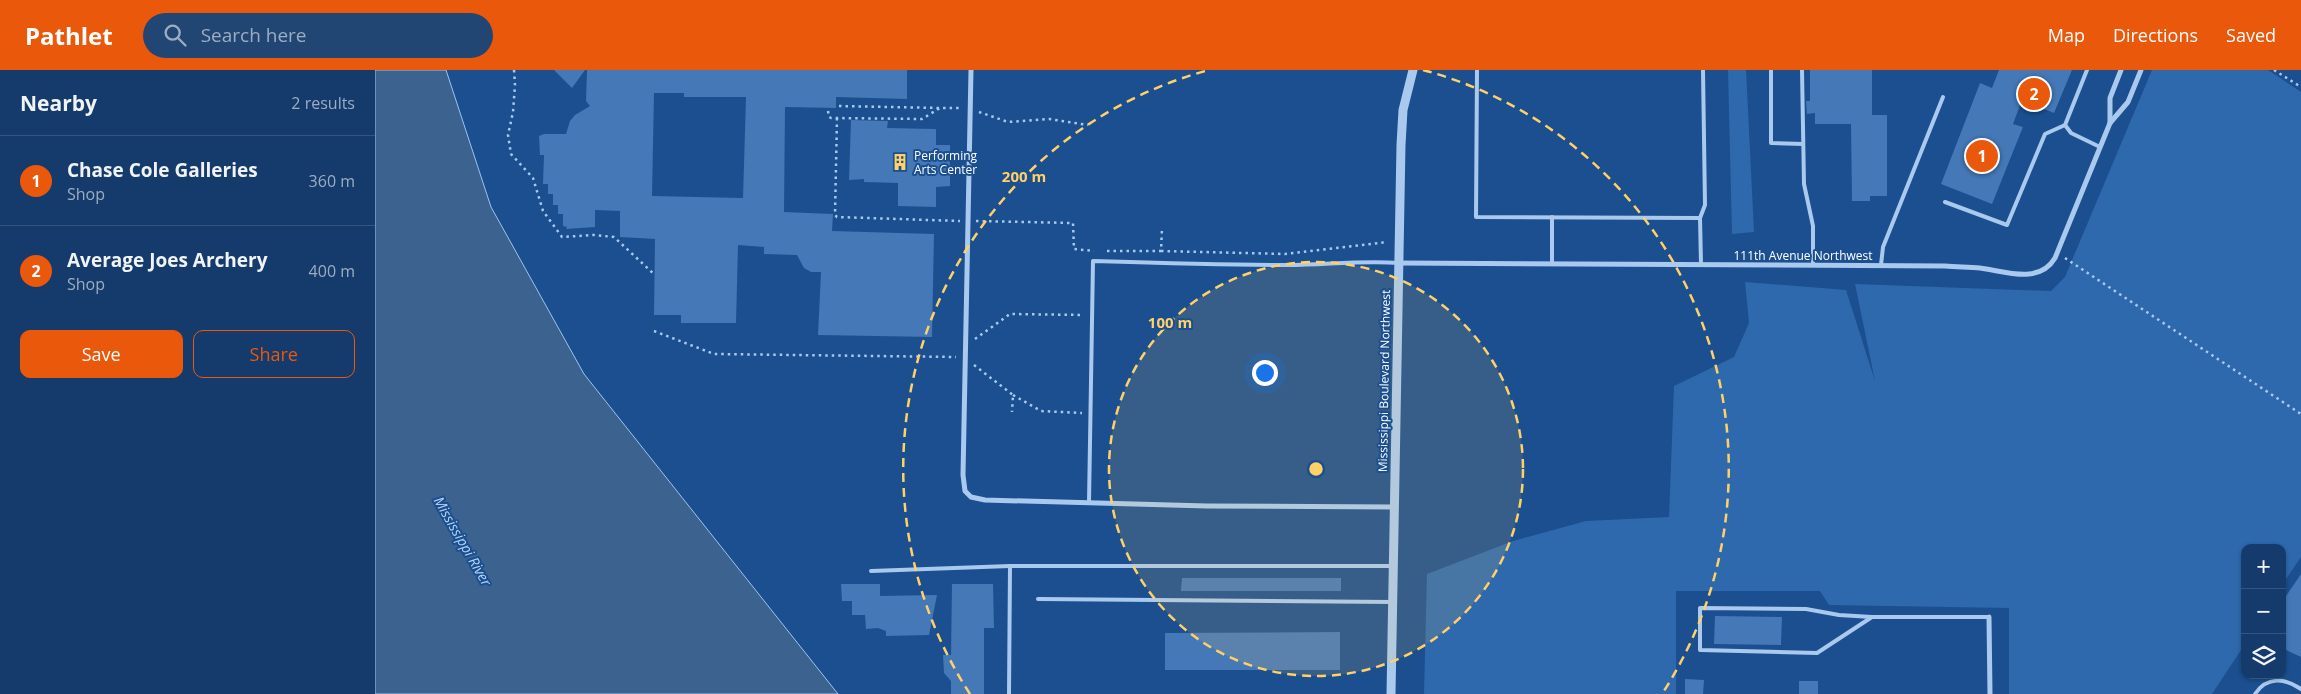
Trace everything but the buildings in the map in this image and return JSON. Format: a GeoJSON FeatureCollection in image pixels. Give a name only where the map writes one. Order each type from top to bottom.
{"type":"FeatureCollection","features":[{"type":"Feature","properties":{"kind":"street"},"geometry":{"type":"LineString","coordinates":[[971,70],[964,358],[963,475],[965,491],[978,499],[1207,506],[1393,507]]}},
{"type":"Feature","properties":{"kind":"street","name":"Mississippi Boulevard Northwest"},"geometry":{"type":"LineString","coordinates":[[1391,694],[1393,507],[1402,129],[1403,110],[1413,70]]}},
{"type":"Feature","properties":{"kind":"street","name":"111th Avenue Northwest"},"geometry":{"type":"LineString","coordinates":[[1399,263],[1945,266],[1980,268],[2017,275],[2036,273],[2050,267],[2057,253],[2109,123],[2110,98],[2121,70]]}},
{"type":"Feature","properties":{"kind":"street","name":"111th Avenue Northwest"},"geometry":{"type":"LineString","coordinates":[[2109,123],[2128,102],[2141,70]]}},
{"type":"Feature","properties":{"kind":"street"},"geometry":{"type":"LineString","coordinates":[[1989,617],[1990,694]]}},
{"type":"Feature","properties":{"kind":"lane"},"geometry":{"type":"LineString","coordinates":[[1477,70],[1475,217],[1700,218]]}},
{"type":"Feature","properties":{"kind":"lane"},"geometry":{"type":"LineString","coordinates":[[1701,264],[1700,218],[1705,205],[1703,70]]}},
{"type":"Feature","properties":{"kind":"lane"},"geometry":{"type":"LineString","coordinates":[[1771,70],[1771,143],[1803,144]]}},
{"type":"Feature","properties":{"kind":"lane"},"geometry":{"type":"LineString","coordinates":[[1802,70],[1804,184],[1813,226],[1813,265]]}},
{"type":"Feature","properties":{"kind":"lane"},"geometry":{"type":"LineString","coordinates":[[1945,202],[2007,225],[2045,134],[2065,125],[2087,70]]}},
{"type":"Feature","properties":{"kind":"lane"},"geometry":{"type":"LineString","coordinates":[[1881,265],[1883,247],[1943,97]]}},
{"type":"Feature","properties":{"kind":"lane"},"geometry":{"type":"LineString","coordinates":[[2065,125],[2071,133],[2100,147]]}},
{"type":"Feature","properties":{"kind":"lane"},"geometry":{"type":"LineString","coordinates":[[1552,218],[1552,263]]}},
{"type":"Feature","properties":{"kind":"lane"},"geometry":{"type":"LineString","coordinates":[[1089,502],[1093,261],[1259,265],[1377,261],[1399,263]]}},
{"type":"Feature","properties":{"kind":"lane"},"geometry":{"type":"LineString","coordinates":[[1009,694],[1010,566]]}},
{"type":"Feature","properties":{"kind":"lane"},"geometry":{"type":"LineString","coordinates":[[871,571],[1010,566],[1393,566]]}},
{"type":"Feature","properties":{"kind":"lane"},"geometry":{"type":"LineString","coordinates":[[1038,599],[1393,602]]}},
{"type":"Feature","properties":{"kind":"lane"},"geometry":{"type":"LineString","coordinates":[[1872,617],[1817,653],[1700,650],[1700,608],[1806,609],[1839,615],[1872,617],[1989,617]]}},
{"type":"Feature","properties":{"kind":"lane"},"geometry":{"type":"LineString","coordinates":[[2255,694],[2268,682],[2280,679],[2301,689]]}},
{"type":"Feature","properties":{"kind":"path"},"geometry":{"type":"LineString","coordinates":[[514,70],[513,112],[508,135],[511,154],[533,178],[543,211],[554,228],[562,237],[594,235],[613,237],[655,275]]}},
{"type":"Feature","properties":{"kind":"path"},"geometry":{"type":"LineString","coordinates":[[2274,70],[2301,87]]}},
{"type":"Feature","properties":{"kind":"path"},"geometry":{"type":"LineString","coordinates":[[839,106],[970,108],[1008,122],[1049,119],[1088,125]]}},
{"type":"Feature","properties":{"kind":"path"},"geometry":{"type":"LineString","coordinates":[[828,111],[829,117],[837,118],[922,118],[940,108]]}},
{"type":"Feature","properties":{"kind":"path"},"geometry":{"type":"LineString","coordinates":[[837,118],[835,215],[837,218],[1073,222],[1074,249],[1097,252]]}},
{"type":"Feature","properties":{"kind":"path"},"geometry":{"type":"LineString","coordinates":[[1161,251],[1162,228]]}},
{"type":"Feature","properties":{"kind":"path"},"geometry":{"type":"LineString","coordinates":[[1106,251],[1285,254],[1387,242]]}},
{"type":"Feature","properties":{"kind":"path"},"geometry":{"type":"LineString","coordinates":[[2057,253],[2301,414]]}},
{"type":"Feature","properties":{"kind":"path"},"geometry":{"type":"LineString","coordinates":[[964,358],[977,338],[1010,314],[1092,315]]}},
{"type":"Feature","properties":{"kind":"path"},"geometry":{"type":"LineString","coordinates":[[654,331],[714,354],[964,358],[1013,395],[1041,411],[1091,414]]}},
{"type":"Feature","properties":{"kind":"path"},"geometry":{"type":"LineString","coordinates":[[1011,412],[1013,395]]}},
{"type":"Feature","properties":{"kind":"shaded area"},"geometry":{"type":"Polygon","coordinates":[[[1728,70],[1746,70],[1754,232],[1732,234],[1728,70]]]}},
{"type":"Feature","properties":{"kind":"shaded area"},"geometry":{"type":"Polygon","coordinates":[[[2152,70],[2268,70],[2301,92],[2301,557],[2286,579],[2286,544],[2241,544],[2241,650],[2212,694],[2009,694],[2009,608],[1829,605],[1820,591],[1676,591],[1676,694],[1424,694],[1427,574],[1513,541],[1586,521],[1669,517],[1674,386],[1734,357],[1749,323],[1745,282],[1846,290],[1875,381],[1855,284],[2051,291],[2065,277],[2152,70]]]}},
{"type":"Feature","properties":{"kind":"water","name":"Mississippi River"},"geometry":{"type":"Polygon","coordinates":[[[375,70],[446,70],[491,207],[584,374],[838,694],[375,694],[375,70]]]}},
{"type":"Feature","properties":{"kind":"place","name":"Average Joes Archery"},"geometry":{"type":"Point","coordinates":[2034,94]}},
{"type":"Feature","properties":{"kind":"place","name":"Chase Cole Galleries"},"geometry":{"type":"Point","coordinates":[1982,156]}},
{"type":"Feature","properties":{"kind":"place","name":"Performing Arts Center"},"geometry":{"type":"Point","coordinates":[900,162]}}]}
